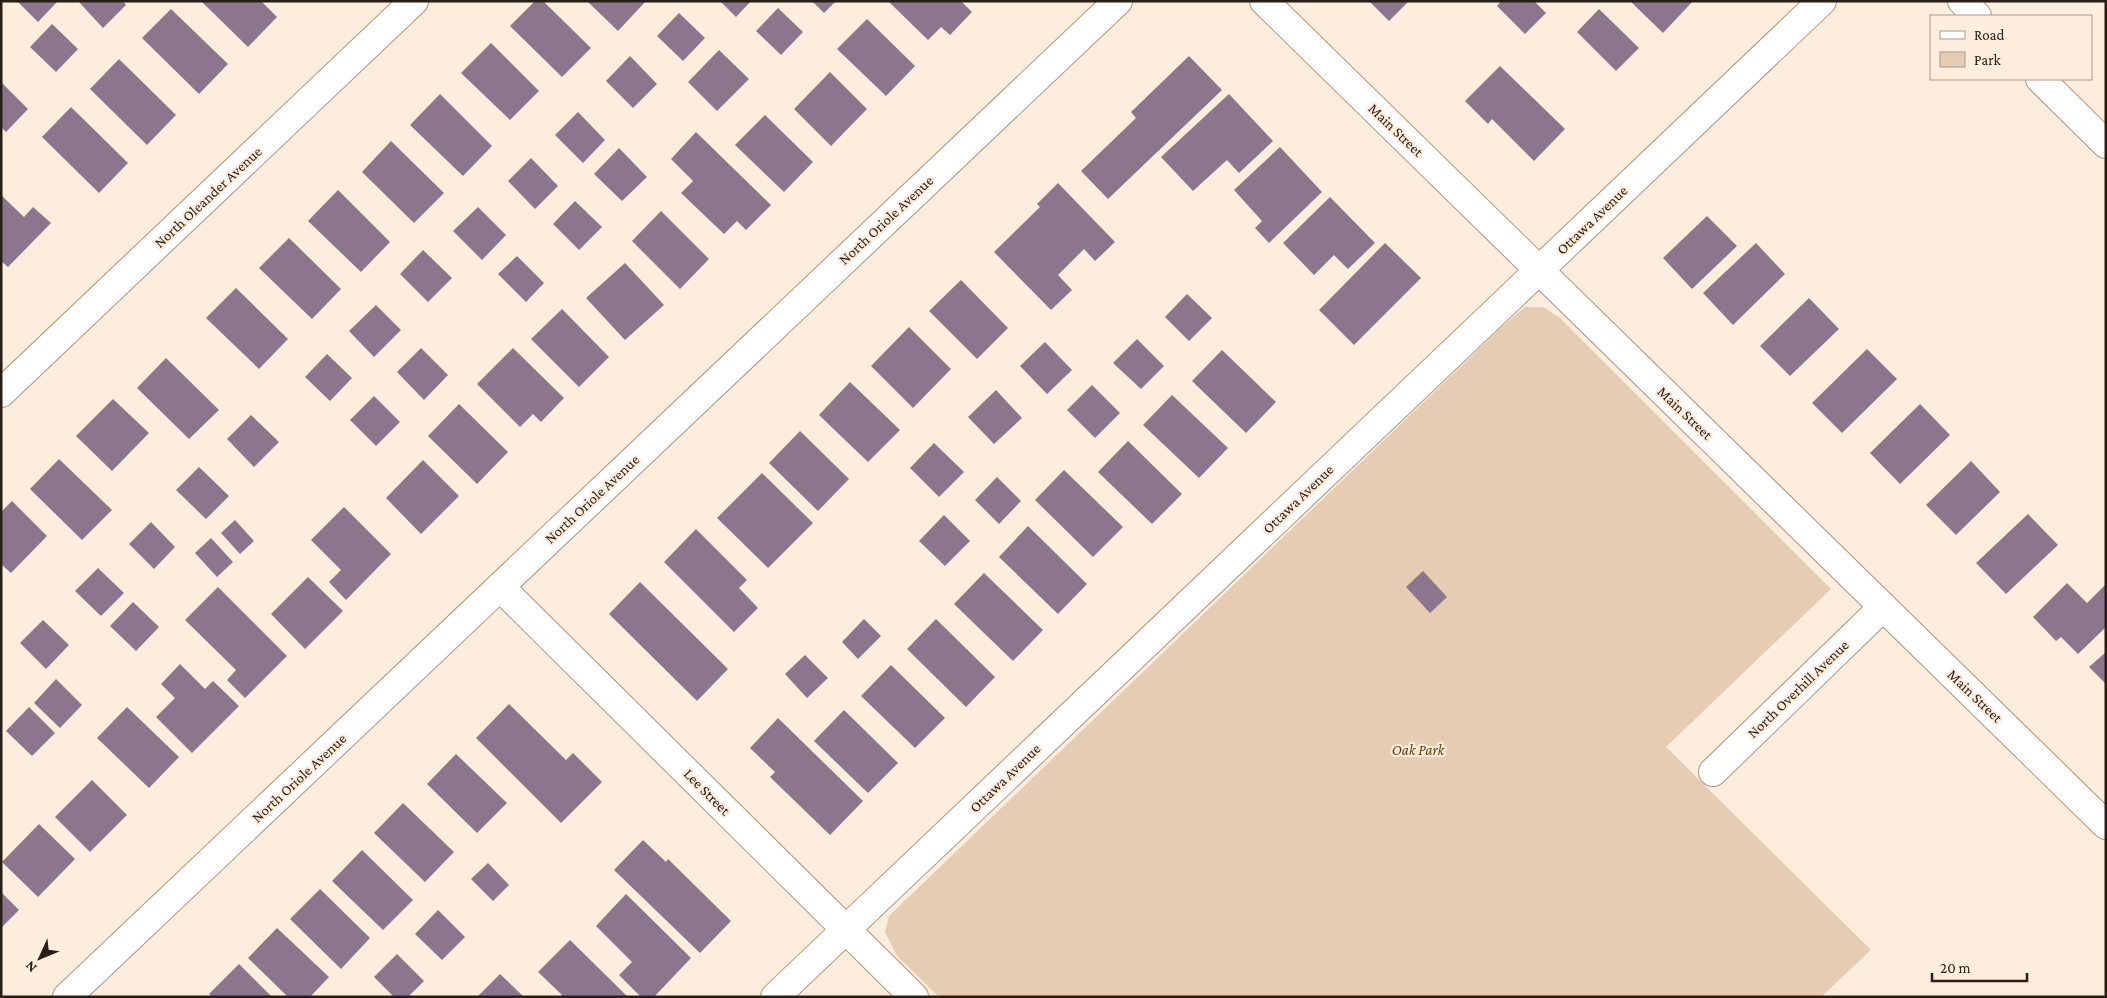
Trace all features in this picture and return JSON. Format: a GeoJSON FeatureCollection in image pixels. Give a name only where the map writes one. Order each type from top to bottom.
{"type":"FeatureCollection","features":[{"type":"Feature","properties":{"kind":"street","name":"North Oleander Avenue"},"geometry":{"type":"LineString","coordinates":[[1,393],[414,1]]}},
{"type":"Feature","properties":{"kind":"street","name":"North Oriole Avenue"},"geometry":{"type":"LineString","coordinates":[[67,997],[1118,1]]}},
{"type":"Feature","properties":{"kind":"street","name":"Main Street"},"geometry":{"type":"LineString","coordinates":[[1264,1],[2106,825]]}},
{"type":"Feature","properties":{"kind":"street","name":"Ottawa Avenue"},"geometry":{"type":"LineString","coordinates":[[775,997],[1822,1]]}},
{"type":"Feature","properties":{"kind":"street"},"geometry":{"type":"LineString","coordinates":[[1962,1],[1976,15]]}},
{"type":"Feature","properties":{"kind":"street"},"geometry":{"type":"LineString","coordinates":[[2041,80],[2106,144]]}},
{"type":"Feature","properties":{"kind":"street","name":"Lee Street"},"geometry":{"type":"LineString","coordinates":[[500,586],[914,997]]}},
{"type":"Feature","properties":{"kind":"street","name":"North Overhill Avenue"},"geometry":{"type":"LineString","coordinates":[[1713,772],[1883,607]]}},
{"type":"Feature","properties":{"kind":"green space","name":"Oak Park"},"geometry":{"type":"Polygon","coordinates":[[[1525,307],[1543,307],[1560,318],[1831,589],[1666,747],[1871,950],[1821,997],[939,997],[897,956],[885,932],[889,916],[1505,324],[1525,307]]]}},
{"type":"Feature","properties":{"kind":"building"},"geometry":{"type":"Polygon","coordinates":[[[17,1],[58,1],[38,22],[17,1]]]}},
{"type":"Feature","properties":{"kind":"building"},"geometry":{"type":"Polygon","coordinates":[[[78,1],[123,1],[126,5],[103,28],[78,1]]]}},
{"type":"Feature","properties":{"kind":"building"},"geometry":{"type":"Polygon","coordinates":[[[201,1],[261,1],[277,17],[248,47],[201,1]]]}},
{"type":"Feature","properties":{"kind":"building"},"geometry":{"type":"Polygon","coordinates":[[[535,1],[543,1],[591,48],[562,77],[510,26],[535,1]]]}},
{"type":"Feature","properties":{"kind":"building"},"geometry":{"type":"Polygon","coordinates":[[[587,1],[646,1],[618,31],[587,1]]]}},
{"type":"Feature","properties":{"kind":"building"},"geometry":{"type":"Polygon","coordinates":[[[720,1],[751,1],[736,17],[720,1]]]}},
{"type":"Feature","properties":{"kind":"building"},"geometry":{"type":"Polygon","coordinates":[[[812,1],[836,1],[824,13],[812,1]]]}},
{"type":"Feature","properties":{"kind":"building"},"geometry":{"type":"Polygon","coordinates":[[[888,1],[961,1],[972,12],[950,35],[941,27],[928,40],[888,1]]]}},
{"type":"Feature","properties":{"kind":"building"},"geometry":{"type":"Polygon","coordinates":[[[1369,1],[1409,1],[1389,21],[1369,1]]]}},
{"type":"Feature","properties":{"kind":"building"},"geometry":{"type":"Polygon","coordinates":[[[1501,1],[1534,1],[1546,13],[1525,34],[1497,6],[1501,1]]]}},
{"type":"Feature","properties":{"kind":"building"},"geometry":{"type":"Polygon","coordinates":[[[1630,1],[1693,1],[1663,33],[1630,1]]]}},
{"type":"Feature","properties":{"kind":"building"},"geometry":{"type":"Polygon","coordinates":[[[778,8],[803,32],[781,55],[756,31],[778,8]]]}},
{"type":"Feature","properties":{"kind":"building"},"geometry":{"type":"Polygon","coordinates":[[[171,9],[228,64],[199,94],[142,38],[171,9]]]}},
{"type":"Feature","properties":{"kind":"building"},"geometry":{"type":"Polygon","coordinates":[[[1599,9],[1639,48],[1616,71],[1577,32],[1599,9]]]}},
{"type":"Feature","properties":{"kind":"building"},"geometry":{"type":"Polygon","coordinates":[[[679,13],[705,38],[683,61],[657,36],[679,13]]]}},
{"type":"Feature","properties":{"kind":"building"},"geometry":{"type":"Polygon","coordinates":[[[867,19],[915,66],[886,96],[837,49],[867,19]]]}},
{"type":"Feature","properties":{"kind":"building"},"geometry":{"type":"Polygon","coordinates":[[[52,24],[78,49],[56,72],[30,47],[52,24]]]}},
{"type":"Feature","properties":{"kind":"building"},"geometry":{"type":"Polygon","coordinates":[[[491,43],[539,91],[510,120],[461,73],[491,43]]]}},
{"type":"Feature","properties":{"kind":"building"},"geometry":{"type":"Polygon","coordinates":[[[719,50],[749,79],[717,111],[688,82],[719,50]]]}},
{"type":"Feature","properties":{"kind":"building"},"geometry":{"type":"Polygon","coordinates":[[[630,56],[657,84],[633,108],[606,81],[630,56]]]}},
{"type":"Feature","properties":{"kind":"building"},"geometry":{"type":"Polygon","coordinates":[[[1189,56],[1222,90],[1108,199],[1081,171],[1136,118],[1131,112],[1189,56]]]}},
{"type":"Feature","properties":{"kind":"building"},"geometry":{"type":"Polygon","coordinates":[[[119,59],[176,115],[147,145],[90,89],[119,59]]]}},
{"type":"Feature","properties":{"kind":"building"},"geometry":{"type":"Polygon","coordinates":[[[1500,66],[1565,129],[1534,161],[1492,119],[1488,124],[1465,101],[1500,66]]]}},
{"type":"Feature","properties":{"kind":"building"},"geometry":{"type":"Polygon","coordinates":[[[830,72],[867,109],[831,146],[794,109],[830,72]]]}},
{"type":"Feature","properties":{"kind":"building"},"geometry":{"type":"Polygon","coordinates":[[[2,83],[28,109],[6,132],[1,127],[2,83]]]}},
{"type":"Feature","properties":{"kind":"building"},"geometry":{"type":"Polygon","coordinates":[[[440,94],[492,146],[463,176],[410,125],[440,94]]]}},
{"type":"Feature","properties":{"kind":"building"},"geometry":{"type":"Polygon","coordinates":[[[1229,94],[1273,141],[1239,173],[1227,160],[1193,191],[1161,157],[1229,94]]]}},
{"type":"Feature","properties":{"kind":"building"},"geometry":{"type":"Polygon","coordinates":[[[71,107],[128,163],[99,193],[42,137],[71,107]]]}},
{"type":"Feature","properties":{"kind":"building"},"geometry":{"type":"Polygon","coordinates":[[[578,112],[605,140],[583,163],[555,135],[578,112]]]}},
{"type":"Feature","properties":{"kind":"building"},"geometry":{"type":"Polygon","coordinates":[[[765,115],[813,162],[784,192],[735,145],[765,115]]]}},
{"type":"Feature","properties":{"kind":"building"},"geometry":{"type":"Polygon","coordinates":[[[696,132],[771,205],[746,230],[737,221],[724,234],[681,193],[693,181],[671,159],[696,132]]]}},
{"type":"Feature","properties":{"kind":"building"},"geometry":{"type":"Polygon","coordinates":[[[391,141],[444,193],[414,223],[362,172],[391,141]]]}},
{"type":"Feature","properties":{"kind":"building"},"geometry":{"type":"Polygon","coordinates":[[[1280,147],[1322,192],[1269,243],[1255,228],[1262,221],[1234,190],[1280,147]]]}},
{"type":"Feature","properties":{"kind":"building"},"geometry":{"type":"Polygon","coordinates":[[[619,148],[647,177],[622,201],[594,174],[619,148]]]}},
{"type":"Feature","properties":{"kind":"building"},"geometry":{"type":"Polygon","coordinates":[[[531,158],[558,186],[535,209],[508,181],[531,158]]]}},
{"type":"Feature","properties":{"kind":"building"},"geometry":{"type":"Polygon","coordinates":[[[1058,183],[1115,242],[1095,261],[1084,249],[1058,275],[1072,290],[1051,310],[994,252],[1040,207],[1037,204],[1058,183]]]}},
{"type":"Feature","properties":{"kind":"building"},"geometry":{"type":"Polygon","coordinates":[[[338,190],[390,242],[361,272],[308,221],[338,190]]]}},
{"type":"Feature","properties":{"kind":"building"},"geometry":{"type":"Polygon","coordinates":[[[1,195],[24,217],[33,207],[51,223],[8,267],[1,261],[1,195]]]}},
{"type":"Feature","properties":{"kind":"building"},"geometry":{"type":"Polygon","coordinates":[[[1330,197],[1375,243],[1348,269],[1334,255],[1314,275],[1283,243],[1330,197]]]}},
{"type":"Feature","properties":{"kind":"building"},"geometry":{"type":"Polygon","coordinates":[[[575,201],[602,227],[579,250],[553,224],[575,201]]]}},
{"type":"Feature","properties":{"kind":"building"},"geometry":{"type":"Polygon","coordinates":[[[478,207],[506,235],[482,260],[453,231],[478,207]]]}},
{"type":"Feature","properties":{"kind":"building"},"geometry":{"type":"Polygon","coordinates":[[[661,211],[709,259],[680,289],[632,241],[661,211]]]}},
{"type":"Feature","properties":{"kind":"building"},"geometry":{"type":"Polygon","coordinates":[[[1707,216],[1737,246],[1692,289],[1663,258],[1707,216]]]}},
{"type":"Feature","properties":{"kind":"building"},"geometry":{"type":"Polygon","coordinates":[[[289,238],[341,289],[312,319],[259,268],[289,238]]]}},
{"type":"Feature","properties":{"kind":"building"},"geometry":{"type":"Polygon","coordinates":[[[1385,243],[1421,278],[1354,345],[1319,310],[1385,243]]]}},
{"type":"Feature","properties":{"kind":"building"},"geometry":{"type":"Polygon","coordinates":[[[1756,243],[1785,274],[1733,325],[1703,293],[1756,243]]]}},
{"type":"Feature","properties":{"kind":"building"},"geometry":{"type":"Polygon","coordinates":[[[423,250],[452,278],[428,302],[400,274],[423,250]]]}},
{"type":"Feature","properties":{"kind":"building"},"geometry":{"type":"Polygon","coordinates":[[[517,256],[544,283],[526,302],[498,274],[517,256]]]}},
{"type":"Feature","properties":{"kind":"building"},"geometry":{"type":"Polygon","coordinates":[[[625,263],[664,305],[625,340],[586,298],[625,263]]]}},
{"type":"Feature","properties":{"kind":"building"},"geometry":{"type":"Polygon","coordinates":[[[961,280],[1008,328],[977,359],[929,311],[961,280]]]}},
{"type":"Feature","properties":{"kind":"building"},"geometry":{"type":"Polygon","coordinates":[[[236,288],[288,339],[259,369],[206,318],[236,288]]]}},
{"type":"Feature","properties":{"kind":"building"},"geometry":{"type":"Polygon","coordinates":[[[1187,294],[1212,318],[1189,341],[1165,317],[1187,294]]]}},
{"type":"Feature","properties":{"kind":"building"},"geometry":{"type":"Polygon","coordinates":[[[1809,298],[1839,329],[1790,376],[1760,346],[1809,298]]]}},
{"type":"Feature","properties":{"kind":"building"},"geometry":{"type":"Polygon","coordinates":[[[376,305],[401,330],[374,357],[349,331],[376,305]]]}},
{"type":"Feature","properties":{"kind":"building"},"geometry":{"type":"Polygon","coordinates":[[[562,309],[609,357],[579,387],[531,339],[562,309]]]}},
{"type":"Feature","properties":{"kind":"building"},"geometry":{"type":"Polygon","coordinates":[[[909,327],[951,369],[913,408],[871,366],[909,327]]]}},
{"type":"Feature","properties":{"kind":"building"},"geometry":{"type":"Polygon","coordinates":[[[1137,339],[1164,366],[1141,389],[1113,363],[1137,339]]]}},
{"type":"Feature","properties":{"kind":"building"},"geometry":{"type":"Polygon","coordinates":[[[1045,342],[1072,370],[1047,394],[1020,366],[1045,342]]]}},
{"type":"Feature","properties":{"kind":"building"},"geometry":{"type":"Polygon","coordinates":[[[421,348],[448,375],[424,400],[397,372],[421,348]]]}},
{"type":"Feature","properties":{"kind":"building"},"geometry":{"type":"Polygon","coordinates":[[[513,348],[564,398],[541,422],[533,414],[520,427],[477,384],[513,348]]]}},
{"type":"Feature","properties":{"kind":"building"},"geometry":{"type":"Polygon","coordinates":[[[1867,349],[1897,379],[1842,433],[1812,403],[1867,349]]]}},
{"type":"Feature","properties":{"kind":"building"},"geometry":{"type":"Polygon","coordinates":[[[1222,350],[1276,402],[1246,433],[1192,381],[1222,350]]]}},
{"type":"Feature","properties":{"kind":"building"},"geometry":{"type":"Polygon","coordinates":[[[327,354],[352,378],[330,401],[305,377],[327,354]]]}},
{"type":"Feature","properties":{"kind":"building"},"geometry":{"type":"Polygon","coordinates":[[[166,358],[219,410],[189,439],[137,388],[166,358]]]}},
{"type":"Feature","properties":{"kind":"building"},"geometry":{"type":"Polygon","coordinates":[[[850,382],[900,430],[868,462],[819,415],[850,382]]]}},
{"type":"Feature","properties":{"kind":"building"},"geometry":{"type":"Polygon","coordinates":[[[1092,385],[1120,413],[1095,438],[1067,410],[1092,385]]]}},
{"type":"Feature","properties":{"kind":"building"},"geometry":{"type":"Polygon","coordinates":[[[996,390],[1022,418],[994,444],[968,417],[996,390]]]}},
{"type":"Feature","properties":{"kind":"building"},"geometry":{"type":"Polygon","coordinates":[[[1172,395],[1228,448],[1199,478],[1143,425],[1172,395]]]}},
{"type":"Feature","properties":{"kind":"building"},"geometry":{"type":"Polygon","coordinates":[[[374,396],[400,422],[376,446],[350,420],[374,396]]]}},
{"type":"Feature","properties":{"kind":"building"},"geometry":{"type":"Polygon","coordinates":[[[113,399],[149,433],[112,471],[76,436],[113,399]]]}},
{"type":"Feature","properties":{"kind":"building"},"geometry":{"type":"Polygon","coordinates":[[[459,404],[508,452],[477,484],[428,436],[459,404]]]}},
{"type":"Feature","properties":{"kind":"building"},"geometry":{"type":"Polygon","coordinates":[[[1920,404],[1950,435],[1900,484],[1870,453],[1920,404]]]}},
{"type":"Feature","properties":{"kind":"building"},"geometry":{"type":"Polygon","coordinates":[[[251,415],[279,442],[254,467],[227,439],[251,415]]]}},
{"type":"Feature","properties":{"kind":"building"},"geometry":{"type":"Polygon","coordinates":[[[800,431],[849,479],[818,511],[769,463],[800,431]]]}},
{"type":"Feature","properties":{"kind":"building"},"geometry":{"type":"Polygon","coordinates":[[[1128,441],[1182,494],[1152,524],[1098,472],[1128,441]]]}},
{"type":"Feature","properties":{"kind":"building"},"geometry":{"type":"Polygon","coordinates":[[[934,443],[964,472],[939,497],[910,468],[934,443]]]}},
{"type":"Feature","properties":{"kind":"building"},"geometry":{"type":"Polygon","coordinates":[[[59,459],[112,510],[82,540],[30,489],[59,459]]]}},
{"type":"Feature","properties":{"kind":"building"},"geometry":{"type":"Polygon","coordinates":[[[423,460],[459,496],[421,534],[386,498],[423,460]]]}},
{"type":"Feature","properties":{"kind":"building"},"geometry":{"type":"Polygon","coordinates":[[[1971,461],[2000,492],[1956,535],[1926,505],[1971,461]]]}},
{"type":"Feature","properties":{"kind":"building"},"geometry":{"type":"Polygon","coordinates":[[[199,467],[229,496],[206,519],[176,490],[199,467]]]}},
{"type":"Feature","properties":{"kind":"building"},"geometry":{"type":"Polygon","coordinates":[[[1064,470],[1123,527],[1093,557],[1035,500],[1064,470]]]}},
{"type":"Feature","properties":{"kind":"building"},"geometry":{"type":"Polygon","coordinates":[[[762,473],[813,523],[768,568],[717,518],[762,473]]]}},
{"type":"Feature","properties":{"kind":"building"},"geometry":{"type":"Polygon","coordinates":[[[997,477],[1021,501],[999,524],[975,500],[997,477]]]}},
{"type":"Feature","properties":{"kind":"building"},"geometry":{"type":"Polygon","coordinates":[[[12,501],[47,536],[11,573],[1,564],[1,512],[12,501]]]}},
{"type":"Feature","properties":{"kind":"building"},"geometry":{"type":"Polygon","coordinates":[[[344,507],[391,554],[346,600],[329,582],[341,570],[311,540],[344,507]]]}},
{"type":"Feature","properties":{"kind":"building"},"geometry":{"type":"Polygon","coordinates":[[[2028,514],[2058,545],[2006,594],[1976,563],[2028,514]]]}},
{"type":"Feature","properties":{"kind":"building"},"geometry":{"type":"Polygon","coordinates":[[[944,515],[970,541],[945,566],[919,541],[944,515]]]}},
{"type":"Feature","properties":{"kind":"building"},"geometry":{"type":"Polygon","coordinates":[[[235,520],[254,541],[240,554],[221,533],[235,520]]]}},
{"type":"Feature","properties":{"kind":"building"},"geometry":{"type":"Polygon","coordinates":[[[151,522],[175,547],[154,569],[129,544],[151,522]]]}},
{"type":"Feature","properties":{"kind":"building"},"geometry":{"type":"Polygon","coordinates":[[[1028,526],[1087,584],[1058,614],[999,557],[1028,526]]]}},
{"type":"Feature","properties":{"kind":"building"},"geometry":{"type":"Polygon","coordinates":[[[696,529],[747,580],[739,588],[758,608],[734,632],[664,562],[696,529]]]}},
{"type":"Feature","properties":{"kind":"building"},"geometry":{"type":"Polygon","coordinates":[[[211,538],[233,562],[217,577],[195,553],[211,538]]]}},
{"type":"Feature","properties":{"kind":"building"},"geometry":{"type":"Polygon","coordinates":[[[98,568],[124,593],[101,616],[75,591],[98,568]]]}},
{"type":"Feature","properties":{"kind":"building"},"geometry":{"type":"Polygon","coordinates":[[[1423,571],[1447,597],[1430,613],[1406,587],[1423,571]]]}},
{"type":"Feature","properties":{"kind":"building"},"geometry":{"type":"Polygon","coordinates":[[[984,573],[1043,630],[1013,661],[954,604],[984,573]]]}},
{"type":"Feature","properties":{"kind":"building"},"geometry":{"type":"Polygon","coordinates":[[[308,577],[343,611],[305,649],[271,614],[308,577]]]}},
{"type":"Feature","properties":{"kind":"building"},"geometry":{"type":"Polygon","coordinates":[[[640,582],[728,669],[697,701],[609,614],[640,582]]]}},
{"type":"Feature","properties":{"kind":"building"},"geometry":{"type":"Polygon","coordinates":[[[2067,583],[2087,603],[2106,584],[2106,627],[2078,654],[2061,637],[2056,641],[2033,617],[2067,583]]]}},
{"type":"Feature","properties":{"kind":"building"},"geometry":{"type":"Polygon","coordinates":[[[218,587],[287,656],[245,698],[227,680],[236,670],[185,620],[218,587]]]}},
{"type":"Feature","properties":{"kind":"building"},"geometry":{"type":"Polygon","coordinates":[[[133,602],[159,627],[136,651],[110,626],[133,602]]]}},
{"type":"Feature","properties":{"kind":"building"},"geometry":{"type":"Polygon","coordinates":[[[864,619],[881,636],[858,659],[842,642],[864,619]]]}},
{"type":"Feature","properties":{"kind":"building"},"geometry":{"type":"Polygon","coordinates":[[[936,619],[995,677],[966,707],[907,649],[936,619]]]}},
{"type":"Feature","properties":{"kind":"building"},"geometry":{"type":"Polygon","coordinates":[[[43,620],[69,645],[46,669],[20,643],[43,620]]]}},
{"type":"Feature","properties":{"kind":"building"},"geometry":{"type":"Polygon","coordinates":[[[2106,652],[2106,684],[2089,667],[2106,652]]]}},
{"type":"Feature","properties":{"kind":"building"},"geometry":{"type":"Polygon","coordinates":[[[805,655],[828,678],[807,698],[785,674],[805,655]]]}},
{"type":"Feature","properties":{"kind":"building"},"geometry":{"type":"Polygon","coordinates":[[[180,664],[205,689],[213,681],[239,706],[192,753],[156,717],[175,698],[161,684],[180,664]]]}},
{"type":"Feature","properties":{"kind":"building"},"geometry":{"type":"Polygon","coordinates":[[[891,665],[945,718],[915,748],[861,696],[891,665]]]}},
{"type":"Feature","properties":{"kind":"building"},"geometry":{"type":"Polygon","coordinates":[[[56,679],[82,705],[60,728],[34,703],[56,679]]]}},
{"type":"Feature","properties":{"kind":"building"},"geometry":{"type":"Polygon","coordinates":[[[509,704],[566,760],[573,753],[602,782],[561,823],[476,738],[509,704]]]}},
{"type":"Feature","properties":{"kind":"building"},"geometry":{"type":"Polygon","coordinates":[[[29,707],[55,733],[32,756],[6,731],[29,707]]]}},
{"type":"Feature","properties":{"kind":"building"},"geometry":{"type":"Polygon","coordinates":[[[127,707],[179,757],[149,788],[97,738],[127,707]]]}},
{"type":"Feature","properties":{"kind":"building"},"geometry":{"type":"Polygon","coordinates":[[[844,710],[898,763],[868,793],[814,741],[844,710]]]}},
{"type":"Feature","properties":{"kind":"building"},"geometry":{"type":"Polygon","coordinates":[[[778,718],[863,801],[830,835],[770,777],[775,772],[750,748],[778,718]]]}},
{"type":"Feature","properties":{"kind":"building"},"geometry":{"type":"Polygon","coordinates":[[[456,754],[507,803],[477,833],[427,784],[456,754]]]}},
{"type":"Feature","properties":{"kind":"building"},"geometry":{"type":"Polygon","coordinates":[[[92,780],[127,815],[90,852],[55,817],[92,780]]]}},
{"type":"Feature","properties":{"kind":"building"},"geometry":{"type":"Polygon","coordinates":[[[403,803],[454,852],[425,882],[374,833],[403,803]]]}},
{"type":"Feature","properties":{"kind":"building"},"geometry":{"type":"Polygon","coordinates":[[[39,824],[75,859],[38,897],[2,862],[39,824]]]}},
{"type":"Feature","properties":{"kind":"building"},"geometry":{"type":"Polygon","coordinates":[[[643,840],[666,862],[668,859],[731,921],[700,953],[614,870],[643,840]]]}},
{"type":"Feature","properties":{"kind":"building"},"geometry":{"type":"Polygon","coordinates":[[[362,850],[413,900],[383,930],[332,881],[362,850]]]}},
{"type":"Feature","properties":{"kind":"building"},"geometry":{"type":"Polygon","coordinates":[[[488,863],[509,885],[493,901],[471,879],[488,863]]]}},
{"type":"Feature","properties":{"kind":"building"},"geometry":{"type":"Polygon","coordinates":[[[320,889],[370,938],[341,969],[290,919],[320,889]]]}},
{"type":"Feature","properties":{"kind":"building"},"geometry":{"type":"Polygon","coordinates":[[[1,892],[19,910],[1,928],[1,892]]]}},
{"type":"Feature","properties":{"kind":"building"},"geometry":{"type":"Polygon","coordinates":[[[626,894],[691,958],[654,997],[641,997],[619,975],[632,962],[596,926],[626,894]]]}},
{"type":"Feature","properties":{"kind":"building"},"geometry":{"type":"Polygon","coordinates":[[[438,910],[465,937],[442,960],[415,934],[438,910]]]}},
{"type":"Feature","properties":{"kind":"building"},"geometry":{"type":"Polygon","coordinates":[[[277,928],[329,977],[310,997],[288,997],[248,958],[277,928]]]}},
{"type":"Feature","properties":{"kind":"building"},"geometry":{"type":"Polygon","coordinates":[[[570,940],[628,997],[560,997],[562,995],[538,972],[570,940]]]}},
{"type":"Feature","properties":{"kind":"building"},"geometry":{"type":"Polygon","coordinates":[[[397,954],[424,981],[408,997],[394,997],[374,977],[397,954]]]}},
{"type":"Feature","properties":{"kind":"building"},"geometry":{"type":"Polygon","coordinates":[[[239,964],[272,997],[212,997],[209,994],[239,964]]]}},
{"type":"Feature","properties":{"kind":"building"},"geometry":{"type":"Polygon","coordinates":[[[500,974],[524,997],[477,997],[500,974]]]}}]}
